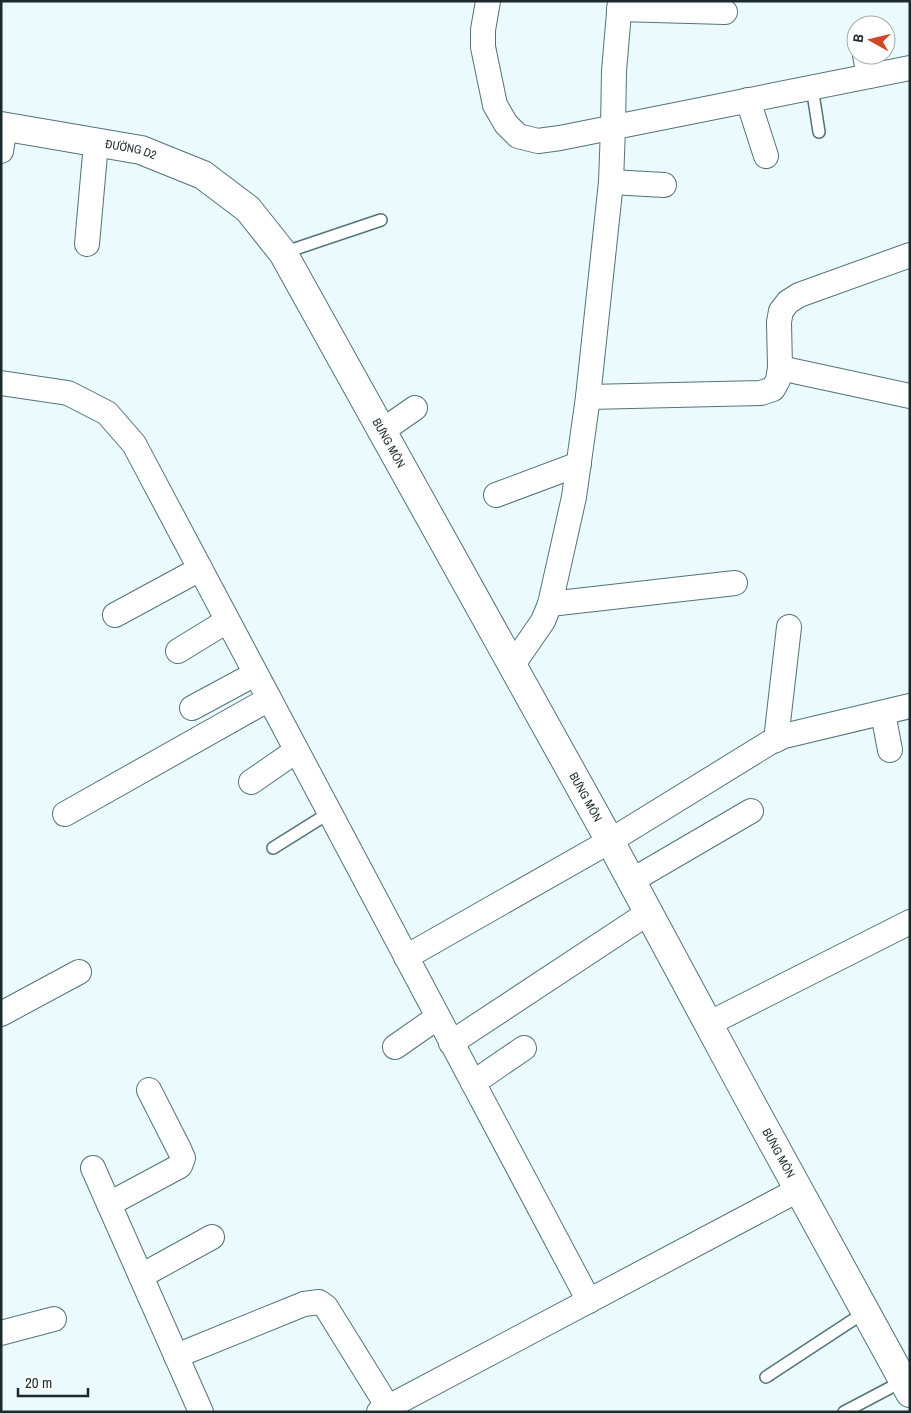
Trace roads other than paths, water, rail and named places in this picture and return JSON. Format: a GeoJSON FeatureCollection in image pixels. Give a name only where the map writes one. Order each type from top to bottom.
{"type":"FeatureCollection","features":[{"type":"Feature","properties":{"kind":"street"},"geometry":{"type":"LineString","coordinates":[[488,1],[483,30],[483,47],[495,105],[506,124],[518,136],[538,141],[812,88],[867,65],[910,68]]}},
{"type":"Feature","properties":{"kind":"street"},"geometry":{"type":"LineString","coordinates":[[512,666],[543,621],[550,604],[574,497],[588,397],[611,182],[614,71],[619,5],[725,12]]}},
{"type":"Feature","properties":{"kind":"street"},"geometry":{"type":"LineString","coordinates":[[748,100],[766,156]]}},
{"type":"Feature","properties":{"kind":"street","name":"ĐƯỜNG D2"},"geometry":{"type":"LineString","coordinates":[[2,134],[96,143],[141,150],[203,176],[248,209]]}},
{"type":"Feature","properties":{"kind":"street"},"geometry":{"type":"LineString","coordinates":[[86,244],[96,143]]}},
{"type":"Feature","properties":{"kind":"street"},"geometry":{"type":"LineString","coordinates":[[611,182],[664,185]]}},
{"type":"Feature","properties":{"kind":"street","name":"BƯNG MÔN"},"geometry":{"type":"LineString","coordinates":[[248,209],[283,253],[610,841],[906,1387]]}},
{"type":"Feature","properties":{"kind":"street"},"geometry":{"type":"LineString","coordinates":[[588,397],[761,393],[773,389],[778,380],[780,368],[779,322],[781,311],[788,302],[799,296],[910,255]]}},
{"type":"Feature","properties":{"kind":"street"},"geometry":{"type":"LineString","coordinates":[[780,368],[910,396]]}},
{"type":"Feature","properties":{"kind":"street"},"geometry":{"type":"LineString","coordinates":[[1,383],[68,394],[107,412],[134,444],[589,1301]]}},
{"type":"Feature","properties":{"kind":"street"},"geometry":{"type":"LineString","coordinates":[[382,431],[416,408]]}},
{"type":"Feature","properties":{"kind":"street"},"geometry":{"type":"LineString","coordinates":[[496,495],[579,464]]}},
{"type":"Feature","properties":{"kind":"street"},"geometry":{"type":"LineString","coordinates":[[115,615],[200,569]]}},
{"type":"Feature","properties":{"kind":"street"},"geometry":{"type":"LineString","coordinates":[[550,604],[735,582]]}},
{"type":"Feature","properties":{"kind":"street"},"geometry":{"type":"LineString","coordinates":[[178,651],[227,621]]}},
{"type":"Feature","properties":{"kind":"street"},"geometry":{"type":"LineString","coordinates":[[776,740],[789,627]]}},
{"type":"Feature","properties":{"kind":"street"},"geometry":{"type":"LineString","coordinates":[[192,708],[255,674]]}},
{"type":"Feature","properties":{"kind":"street"},"geometry":{"type":"LineString","coordinates":[[65,814],[269,699]]}},
{"type":"Feature","properties":{"kind":"street"},"geometry":{"type":"LineString","coordinates":[[406,957],[610,841],[769,743],[784,736],[910,706]]}},
{"type":"Feature","properties":{"kind":"street"},"geometry":{"type":"LineString","coordinates":[[883,713],[890,750]]}},
{"type":"Feature","properties":{"kind":"street"},"geometry":{"type":"LineString","coordinates":[[251,782],[296,751]]}},
{"type":"Feature","properties":{"kind":"street"},"geometry":{"type":"LineString","coordinates":[[631,880],[752,812]]}},
{"type":"Feature","properties":{"kind":"street"},"geometry":{"type":"LineString","coordinates":[[452,1043],[648,913]]}},
{"type":"Feature","properties":{"kind":"street"},"geometry":{"type":"LineString","coordinates":[[708,1024],[910,922]]}},
{"type":"Feature","properties":{"kind":"street"},"geometry":{"type":"LineString","coordinates":[[1,1014],[79,972]]}},
{"type":"Feature","properties":{"kind":"street"},"geometry":{"type":"LineString","coordinates":[[395,1047],[438,1017]]}},
{"type":"Feature","properties":{"kind":"street"},"geometry":{"type":"LineString","coordinates":[[473,1083],[524,1048]]}},
{"type":"Feature","properties":{"kind":"street"},"geometry":{"type":"LineString","coordinates":[[109,1204],[180,1166],[183,1158],[149,1090]]}},
{"type":"Feature","properties":{"kind":"street"},"geometry":{"type":"LineString","coordinates":[[93,1168],[201,1412]]}},
{"type":"Feature","properties":{"kind":"street"},"geometry":{"type":"LineString","coordinates":[[176,1356],[304,1304],[319,1302],[326,1307],[384,1409],[798,1190]]}},
{"type":"Feature","properties":{"kind":"street"},"geometry":{"type":"LineString","coordinates":[[141,1276],[212,1237]]}},
{"type":"Feature","properties":{"kind":"street"},"geometry":{"type":"LineString","coordinates":[[1,1333],[54,1319]]}},
{"type":"Feature","properties":{"kind":"lane"},"geometry":{"type":"LineString","coordinates":[[812,88],[819,132]]}},
{"type":"Feature","properties":{"kind":"lane"},"geometry":{"type":"LineString","coordinates":[[283,253],[381,220]]}},
{"type":"Feature","properties":{"kind":"lane"},"geometry":{"type":"LineString","coordinates":[[273,848],[329,813]]}},
{"type":"Feature","properties":{"kind":"lane"},"geometry":{"type":"LineString","coordinates":[[766,1377],[865,1312]]}},
{"type":"Feature","properties":{"kind":"lane"},"geometry":{"type":"LineString","coordinates":[[844,1412],[906,1387]]}}]}
